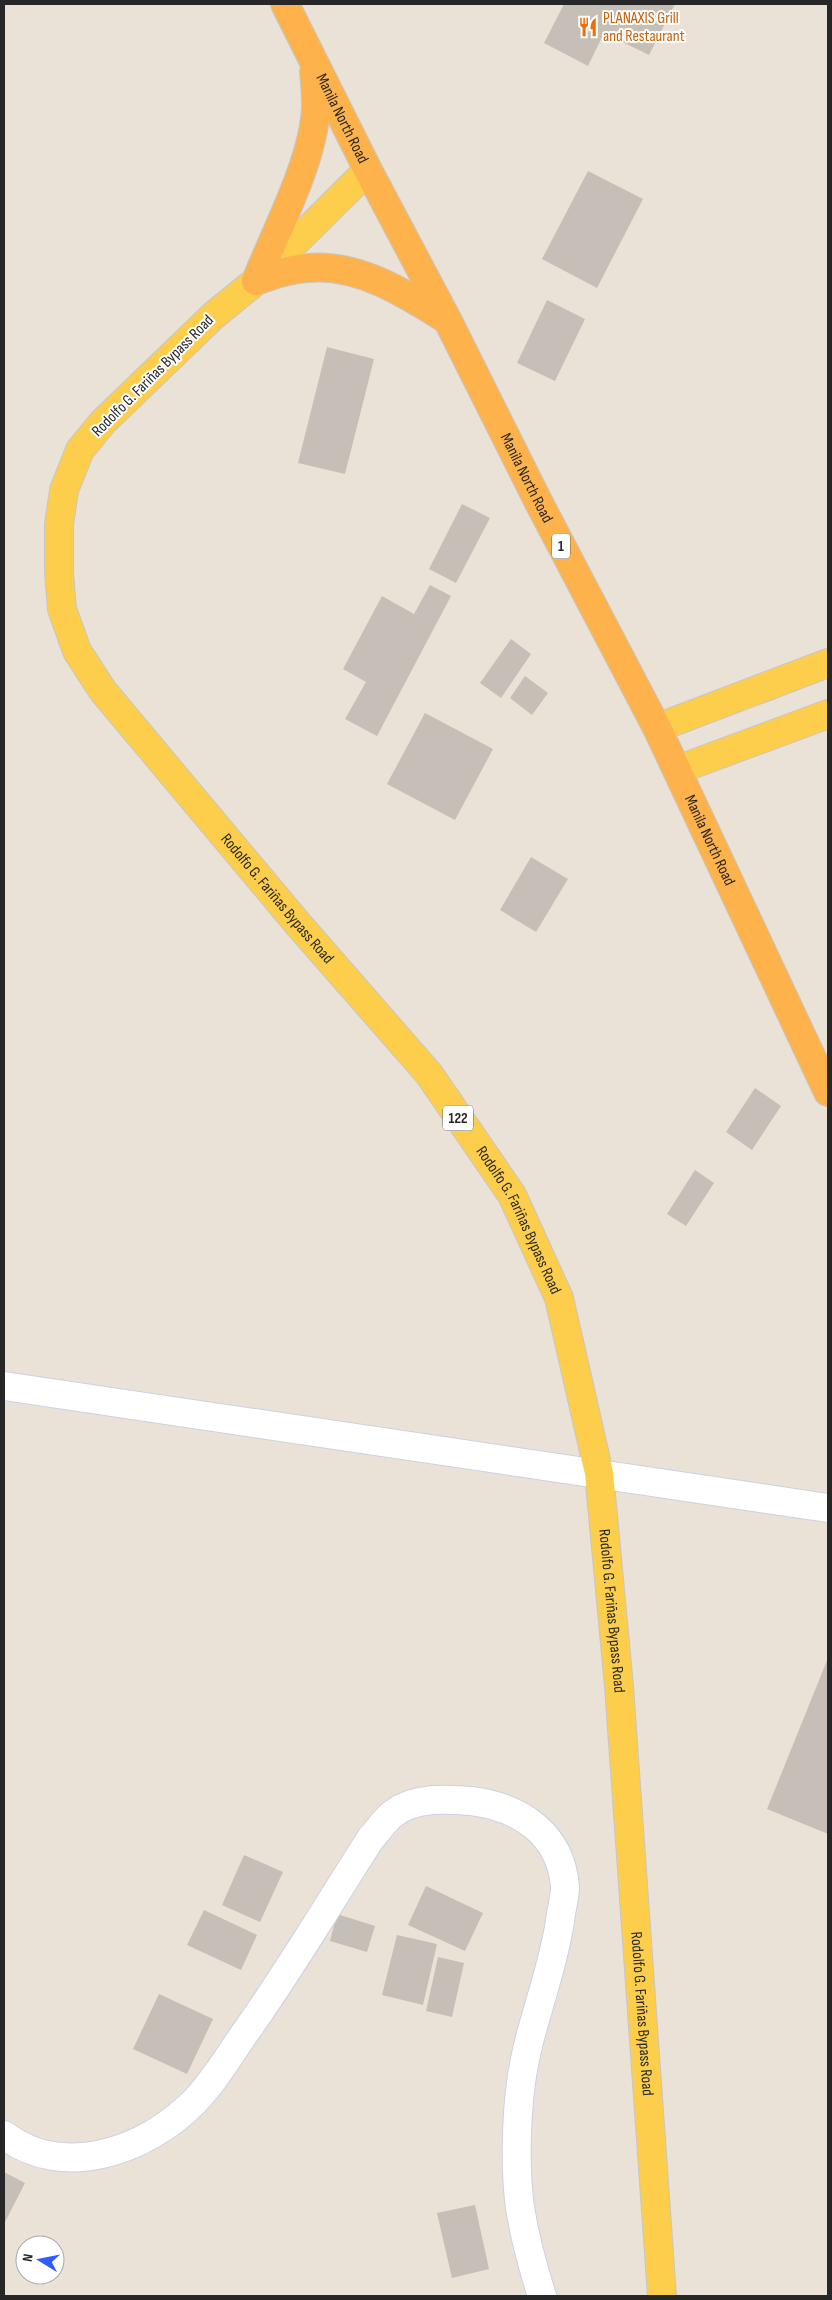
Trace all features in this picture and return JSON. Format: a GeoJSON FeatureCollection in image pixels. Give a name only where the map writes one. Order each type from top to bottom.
{"type":"FeatureCollection","features":[{"type":"Feature","properties":{"kind":"highway","name":"Manila North Road"},"geometry":{"type":"LineString","coordinates":[[285,4],[538,501],[657,728],[828,1092]]}},
{"type":"Feature","properties":{"kind":"highway"},"geometry":{"type":"LineString","coordinates":[[256,280],[297,183],[309,141],[316,108],[314,60]]}},
{"type":"Feature","properties":{"kind":"highway"},"geometry":{"type":"LineString","coordinates":[[256,280],[285,271],[310,268],[337,270],[399,290],[448,321]]}},
{"type":"Feature","properties":{"kind":"main road","name":"Rodolfo G. Fariñas Bypass Road"},"geometry":{"type":"LineString","coordinates":[[368,170],[256,280],[199,329],[103,422],[80,450],[64,490],[59,525],[59,573],[62,609],[77,651],[103,691],[298,924],[428,1074],[512,1195],[560,1298],[598,1473],[619,1686],[662,2296]]}},
{"type":"Feature","properties":{"kind":"main road"},"geometry":{"type":"LineString","coordinates":[[657,728],[828,663]]}},
{"type":"Feature","properties":{"kind":"main road"},"geometry":{"type":"LineString","coordinates":[[677,770],[828,714]]}},
{"type":"Feature","properties":{"kind":"street"},"geometry":{"type":"LineString","coordinates":[[4,1386],[828,1508]]}},
{"type":"Feature","properties":{"kind":"street"},"geometry":{"type":"LineString","coordinates":[[4,2135],[14,2143],[38,2153],[57,2156],[90,2157],[119,2151],[164,2127],[193,2103],[220,2069],[259,2013],[371,1838],[394,1813],[418,1802],[426,1801],[449,1799],[492,1804],[528,1819],[544,1835],[557,1854],[565,1888],[550,1973],[530,2037],[521,2083],[517,2143],[520,2207],[542,2296]]}},
{"type":"Feature","properties":{"kind":"building"},"geometry":{"type":"Polygon","coordinates":[[[564,4],[675,4],[649,55],[604,33],[588,66],[544,43],[564,4]]]}},
{"type":"Feature","properties":{"kind":"building"},"geometry":{"type":"Polygon","coordinates":[[[588,171],[643,199],[597,288],[542,259],[588,171]]]}},
{"type":"Feature","properties":{"kind":"building"},"geometry":{"type":"Polygon","coordinates":[[[547,300],[585,319],[555,381],[517,363],[547,300]]]}},
{"type":"Feature","properties":{"kind":"building"},"geometry":{"type":"Polygon","coordinates":[[[327,347],[374,359],[345,474],[298,463],[327,347]]]}},
{"type":"Feature","properties":{"kind":"building"},"geometry":{"type":"Polygon","coordinates":[[[462,504],[490,518],[456,583],[429,569],[462,504]]]}},
{"type":"Feature","properties":{"kind":"building"},"geometry":{"type":"Polygon","coordinates":[[[430,585],[451,596],[377,736],[345,719],[366,682],[343,669],[382,596],[414,614],[430,585]]]}},
{"type":"Feature","properties":{"kind":"building"},"geometry":{"type":"Polygon","coordinates":[[[511,639],[531,654],[501,698],[480,683],[511,639]]]}},
{"type":"Feature","properties":{"kind":"building"},"geometry":{"type":"Polygon","coordinates":[[[525,676],[548,693],[532,715],[510,698],[525,676]]]}},
{"type":"Feature","properties":{"kind":"building"},"geometry":{"type":"Polygon","coordinates":[[[425,713],[493,749],[455,820],[387,784],[425,713]]]}},
{"type":"Feature","properties":{"kind":"building"},"geometry":{"type":"Polygon","coordinates":[[[531,857],[568,879],[536,932],[500,910],[531,857]]]}},
{"type":"Feature","properties":{"kind":"building"},"geometry":{"type":"Polygon","coordinates":[[[755,1088],[781,1106],[752,1150],[726,1132],[755,1088]]]}},
{"type":"Feature","properties":{"kind":"building"},"geometry":{"type":"Polygon","coordinates":[[[695,1170],[714,1183],[686,1226],[667,1214],[695,1170]]]}},
{"type":"Feature","properties":{"kind":"building"},"geometry":{"type":"Polygon","coordinates":[[[828,1658],[828,1834],[767,1809],[828,1658]]]}},
{"type":"Feature","properties":{"kind":"building"},"geometry":{"type":"Polygon","coordinates":[[[244,1855],[283,1872],[260,1922],[222,1905],[244,1855]]]}},
{"type":"Feature","properties":{"kind":"building"},"geometry":{"type":"Polygon","coordinates":[[[426,1886],[483,1913],[465,1951],[408,1925],[426,1886]]]}},
{"type":"Feature","properties":{"kind":"building"},"geometry":{"type":"Polygon","coordinates":[[[204,1910],[257,1935],[241,1970],[187,1945],[204,1910]]]}},
{"type":"Feature","properties":{"kind":"building"},"geometry":{"type":"Polygon","coordinates":[[[337,1914],[375,1926],[367,1952],[330,1941],[337,1914]]]}},
{"type":"Feature","properties":{"kind":"building"},"geometry":{"type":"Polygon","coordinates":[[[397,1935],[437,1944],[423,2005],[382,1995],[397,1935]]]}},
{"type":"Feature","properties":{"kind":"building"},"geometry":{"type":"Polygon","coordinates":[[[438,1957],[464,1963],[452,2017],[426,2011],[438,1957]]]}},
{"type":"Feature","properties":{"kind":"building"},"geometry":{"type":"Polygon","coordinates":[[[159,1994],[213,2019],[187,2074],[133,2049],[159,1994]]]}},
{"type":"Feature","properties":{"kind":"building"},"geometry":{"type":"Polygon","coordinates":[[[4,2172],[25,2183],[4,2224],[4,2172]]]}},
{"type":"Feature","properties":{"kind":"building"},"geometry":{"type":"Polygon","coordinates":[[[475,2205],[489,2269],[452,2278],[437,2213],[475,2205]]]}},
{"type":"Feature","properties":{"kind":"place","name":"PLANAXIS Grill and Restaurant"},"geometry":{"type":"Point","coordinates":[588,27]}}]}
